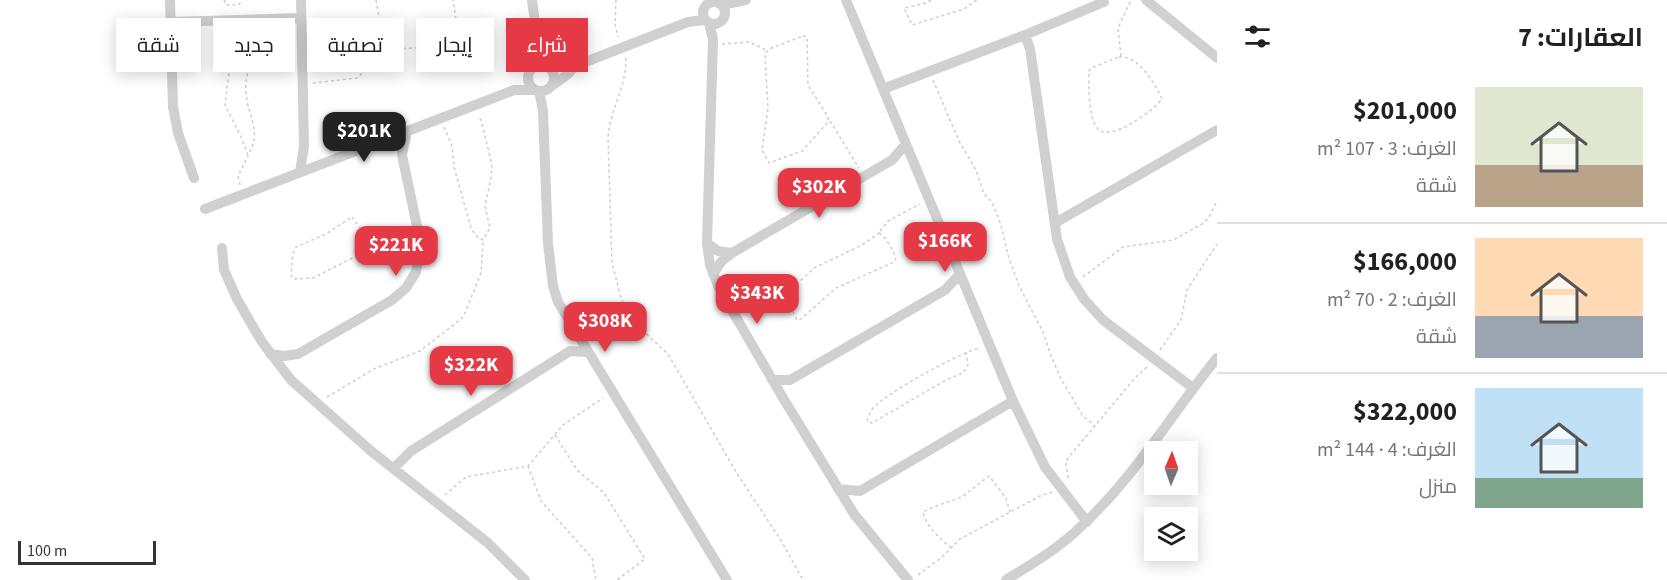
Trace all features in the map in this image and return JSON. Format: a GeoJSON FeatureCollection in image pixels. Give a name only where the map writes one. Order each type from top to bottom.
{"type":"FeatureCollection","features":[{"type":"Feature","properties":{"kind":"street"},"geometry":{"type":"LineString","coordinates":[[170,0],[171,18]]}},
{"type":"Feature","properties":{"kind":"street"},"geometry":{"type":"LineString","coordinates":[[300,172],[304,146],[301,0]]}},
{"type":"Feature","properties":{"kind":"street"},"geometry":{"type":"LineString","coordinates":[[532,0],[534,18]]}},
{"type":"Feature","properties":{"kind":"street"},"geometry":{"type":"LineString","coordinates":[[846,0],[1036,453],[1057,485],[1087,522]]}},
{"type":"Feature","properties":{"kind":"street"},"geometry":{"type":"LineString","coordinates":[[713,42],[705,12],[710,3],[720,9],[745,1]]}},
{"type":"Feature","properties":{"kind":"street"},"geometry":{"type":"LineString","coordinates":[[883,89],[1104,2]]}},
{"type":"Feature","properties":{"kind":"street"},"geometry":{"type":"LineString","coordinates":[[1150,2],[1217,58]]}},
{"type":"Feature","properties":{"kind":"street"},"geometry":{"type":"LineString","coordinates":[[705,12],[715,24],[720,9]]}},
{"type":"Feature","properties":{"kind":"street"},"geometry":{"type":"LineString","coordinates":[[720,9],[713,42],[707,243],[712,274],[772,380],[854,514],[908,580]]}},
{"type":"Feature","properties":{"kind":"street"},"geometry":{"type":"LineString","coordinates":[[588,60],[688,22],[694,15],[705,12]]}},
{"type":"Feature","properties":{"kind":"street"},"geometry":{"type":"LineString","coordinates":[[201,21],[301,18]]}},
{"type":"Feature","properties":{"kind":"street"},"geometry":{"type":"LineString","coordinates":[[1025,35],[1030,49],[1060,252],[1073,284],[1103,320],[1193,388]]}},
{"type":"Feature","properties":{"kind":"street"},"geometry":{"type":"LineString","coordinates":[[172,72],[175,120],[194,178]]}},
{"type":"Feature","properties":{"kind":"street"},"geometry":{"type":"LineString","coordinates":[[514,90],[531,72]]}},
{"type":"Feature","properties":{"kind":"street"},"geometry":{"type":"LineString","coordinates":[[532,72],[530,83],[537,90],[543,111],[546,215],[554,286],[562,310],[724,579]]}},
{"type":"Feature","properties":{"kind":"street"},"geometry":{"type":"LineString","coordinates":[[543,111],[552,86],[554,76],[551,72]]}},
{"type":"Feature","properties":{"kind":"street"},"geometry":{"type":"LineString","coordinates":[[205,209],[514,90],[545,91],[570,72]]}},
{"type":"Feature","properties":{"kind":"street"},"geometry":{"type":"LineString","coordinates":[[1055,223],[1217,130]]}},
{"type":"Feature","properties":{"kind":"street"},"geometry":{"type":"LineString","coordinates":[[270,354],[284,356],[298,354],[400,294],[416,272],[421,255],[420,236],[402,155],[407,131]]}},
{"type":"Feature","properties":{"kind":"street"},"geometry":{"type":"LineString","coordinates":[[384,140],[402,155]]}},
{"type":"Feature","properties":{"kind":"street"},"geometry":{"type":"LineString","coordinates":[[712,274],[732,253],[892,160],[906,145]]}},
{"type":"Feature","properties":{"kind":"street"},"geometry":{"type":"LineString","coordinates":[[304,146],[310,157],[320,165]]}},
{"type":"Feature","properties":{"kind":"street"},"geometry":{"type":"LineString","coordinates":[[892,160],[913,162]]}},
{"type":"Feature","properties":{"kind":"street"},"geometry":{"type":"LineString","coordinates":[[707,243],[718,251],[732,253]]}},
{"type":"Feature","properties":{"kind":"street"},"geometry":{"type":"LineString","coordinates":[[222,248],[222,263],[226,277],[245,314],[270,354],[291,380],[393,468],[488,543],[525,580]]}},
{"type":"Feature","properties":{"kind":"street"},"geometry":{"type":"LineString","coordinates":[[772,380],[790,380],[945,290],[960,274]]}},
{"type":"Feature","properties":{"kind":"street"},"geometry":{"type":"LineString","coordinates":[[945,290],[967,290]]}},
{"type":"Feature","properties":{"kind":"street"},"geometry":{"type":"LineString","coordinates":[[393,468],[411,451],[570,351],[577,334]]}},
{"type":"Feature","properties":{"kind":"street"},"geometry":{"type":"LineString","coordinates":[[570,351],[587,352]]}},
{"type":"Feature","properties":{"kind":"street"},"geometry":{"type":"LineString","coordinates":[[291,380],[293,364],[298,354]]}},
{"type":"Feature","properties":{"kind":"street"},"geometry":{"type":"LineString","coordinates":[[1006,580],[1051,552],[1087,522],[1136,465],[1217,358]]}},
{"type":"Feature","properties":{"kind":"street"},"geometry":{"type":"LineString","coordinates":[[783,398],[790,380]]}},
{"type":"Feature","properties":{"kind":"street"},"geometry":{"type":"LineString","coordinates":[[854,514],[860,491],[1013,401]]}},
{"type":"Feature","properties":{"kind":"street"},"geometry":{"type":"LineString","coordinates":[[838,489],[860,491]]}},
{"type":"Feature","properties":{"kind":"path"},"geometry":{"type":"LineString","coordinates":[[224,0],[226,5],[238,6],[243,0]]}},
{"type":"Feature","properties":{"kind":"path"},"geometry":{"type":"LineString","coordinates":[[376,0],[379,18]]}},
{"type":"Feature","properties":{"kind":"path"},"geometry":{"type":"LineString","coordinates":[[404,48],[438,47],[469,32],[469,27],[455,16],[453,0]]}},
{"type":"Feature","properties":{"kind":"path"},"geometry":{"type":"LineString","coordinates":[[616,0],[616,33],[626,58],[625,74],[609,123],[608,137],[611,252],[616,286],[626,309],[642,330],[668,354],[736,472],[782,542],[803,580]]}},
{"type":"Feature","properties":{"kind":"path"},"geometry":{"type":"LineString","coordinates":[[931,0],[904,8],[912,25],[964,9],[976,0]]}},
{"type":"Feature","properties":{"kind":"path"},"geometry":{"type":"LineString","coordinates":[[1121,56],[1118,28],[1131,0]]}},
{"type":"Feature","properties":{"kind":"path"},"geometry":{"type":"LineString","coordinates":[[244,194],[238,177],[248,155],[256,135],[246,91],[250,60],[239,39],[223,33],[222,37],[230,64],[224,102],[248,155]]}},
{"type":"Feature","properties":{"kind":"path"},"geometry":{"type":"LineString","coordinates":[[713,42],[749,42],[767,50],[803,36],[807,37],[808,86],[864,176]]}},
{"type":"Feature","properties":{"kind":"path"},"geometry":{"type":"LineString","coordinates":[[767,50],[765,57],[768,116],[762,150],[768,162],[772,164],[802,151],[829,120]]}},
{"type":"Feature","properties":{"kind":"path"},"geometry":{"type":"LineString","coordinates":[[1121,56],[1145,70],[1162,101],[1132,123],[1110,133],[1103,132],[1096,126],[1092,109],[1089,72],[1091,68],[1121,56]]}},
{"type":"Feature","properties":{"kind":"path"},"geometry":{"type":"LineString","coordinates":[[303,84],[357,78],[363,72]]}},
{"type":"Feature","properties":{"kind":"path"},"geometry":{"type":"LineString","coordinates":[[929,72],[959,141],[976,170],[984,194],[992,202],[1001,225],[1011,265],[1043,332],[1050,356],[1083,416],[1095,426]]}},
{"type":"Feature","properties":{"kind":"path"},"geometry":{"type":"LineString","coordinates":[[315,403],[374,369],[420,351],[461,319],[465,313],[481,273],[483,240],[490,228],[485,206],[492,165],[481,118],[473,114],[469,107]]}},
{"type":"Feature","properties":{"kind":"path"},"geometry":{"type":"LineString","coordinates":[[440,118],[452,146],[454,167],[471,228],[476,236],[483,240]]}},
{"type":"Feature","properties":{"kind":"path"},"geometry":{"type":"LineString","coordinates":[[880,233],[891,247],[895,261],[883,269],[873,271],[836,288],[801,320],[797,320],[786,294],[814,268],[862,245],[880,233],[888,222],[929,200]]}},
{"type":"Feature","properties":{"kind":"path"},"geometry":{"type":"LineString","coordinates":[[1073,284],[1123,247],[1173,240],[1204,223],[1217,201]]}},
{"type":"Feature","properties":{"kind":"path"},"geometry":{"type":"LineString","coordinates":[[363,253],[366,247],[366,236],[355,219],[349,218],[326,234],[296,247],[293,253],[292,277],[295,280],[313,278],[353,256],[363,253],[390,252],[420,236]]}},
{"type":"Feature","properties":{"kind":"path"},"geometry":{"type":"LineString","coordinates":[[913,580],[960,539],[1068,480],[1066,460],[1147,367],[1156,370],[1181,320],[1187,290],[1217,244]]}},
{"type":"Feature","properties":{"kind":"path"},"geometry":{"type":"LineString","coordinates":[[966,352],[968,365],[963,373],[946,380],[872,423],[867,421],[872,409],[895,391],[966,352],[989,345]]}},
{"type":"Feature","properties":{"kind":"path"},"geometry":{"type":"LineString","coordinates":[[438,502],[466,477],[528,466],[569,421],[612,392]]}},
{"type":"Feature","properties":{"kind":"path"},"geometry":{"type":"LineString","coordinates":[[555,434],[577,470],[604,493],[645,559],[617,580]]}},
{"type":"Feature","properties":{"kind":"path"},"geometry":{"type":"LineString","coordinates":[[528,466],[541,501],[590,555],[596,580]]}},
{"type":"Feature","properties":{"kind":"path"},"geometry":{"type":"LineString","coordinates":[[952,548],[935,534],[923,513],[962,497],[989,476],[1006,498],[1010,513]]}}]}
